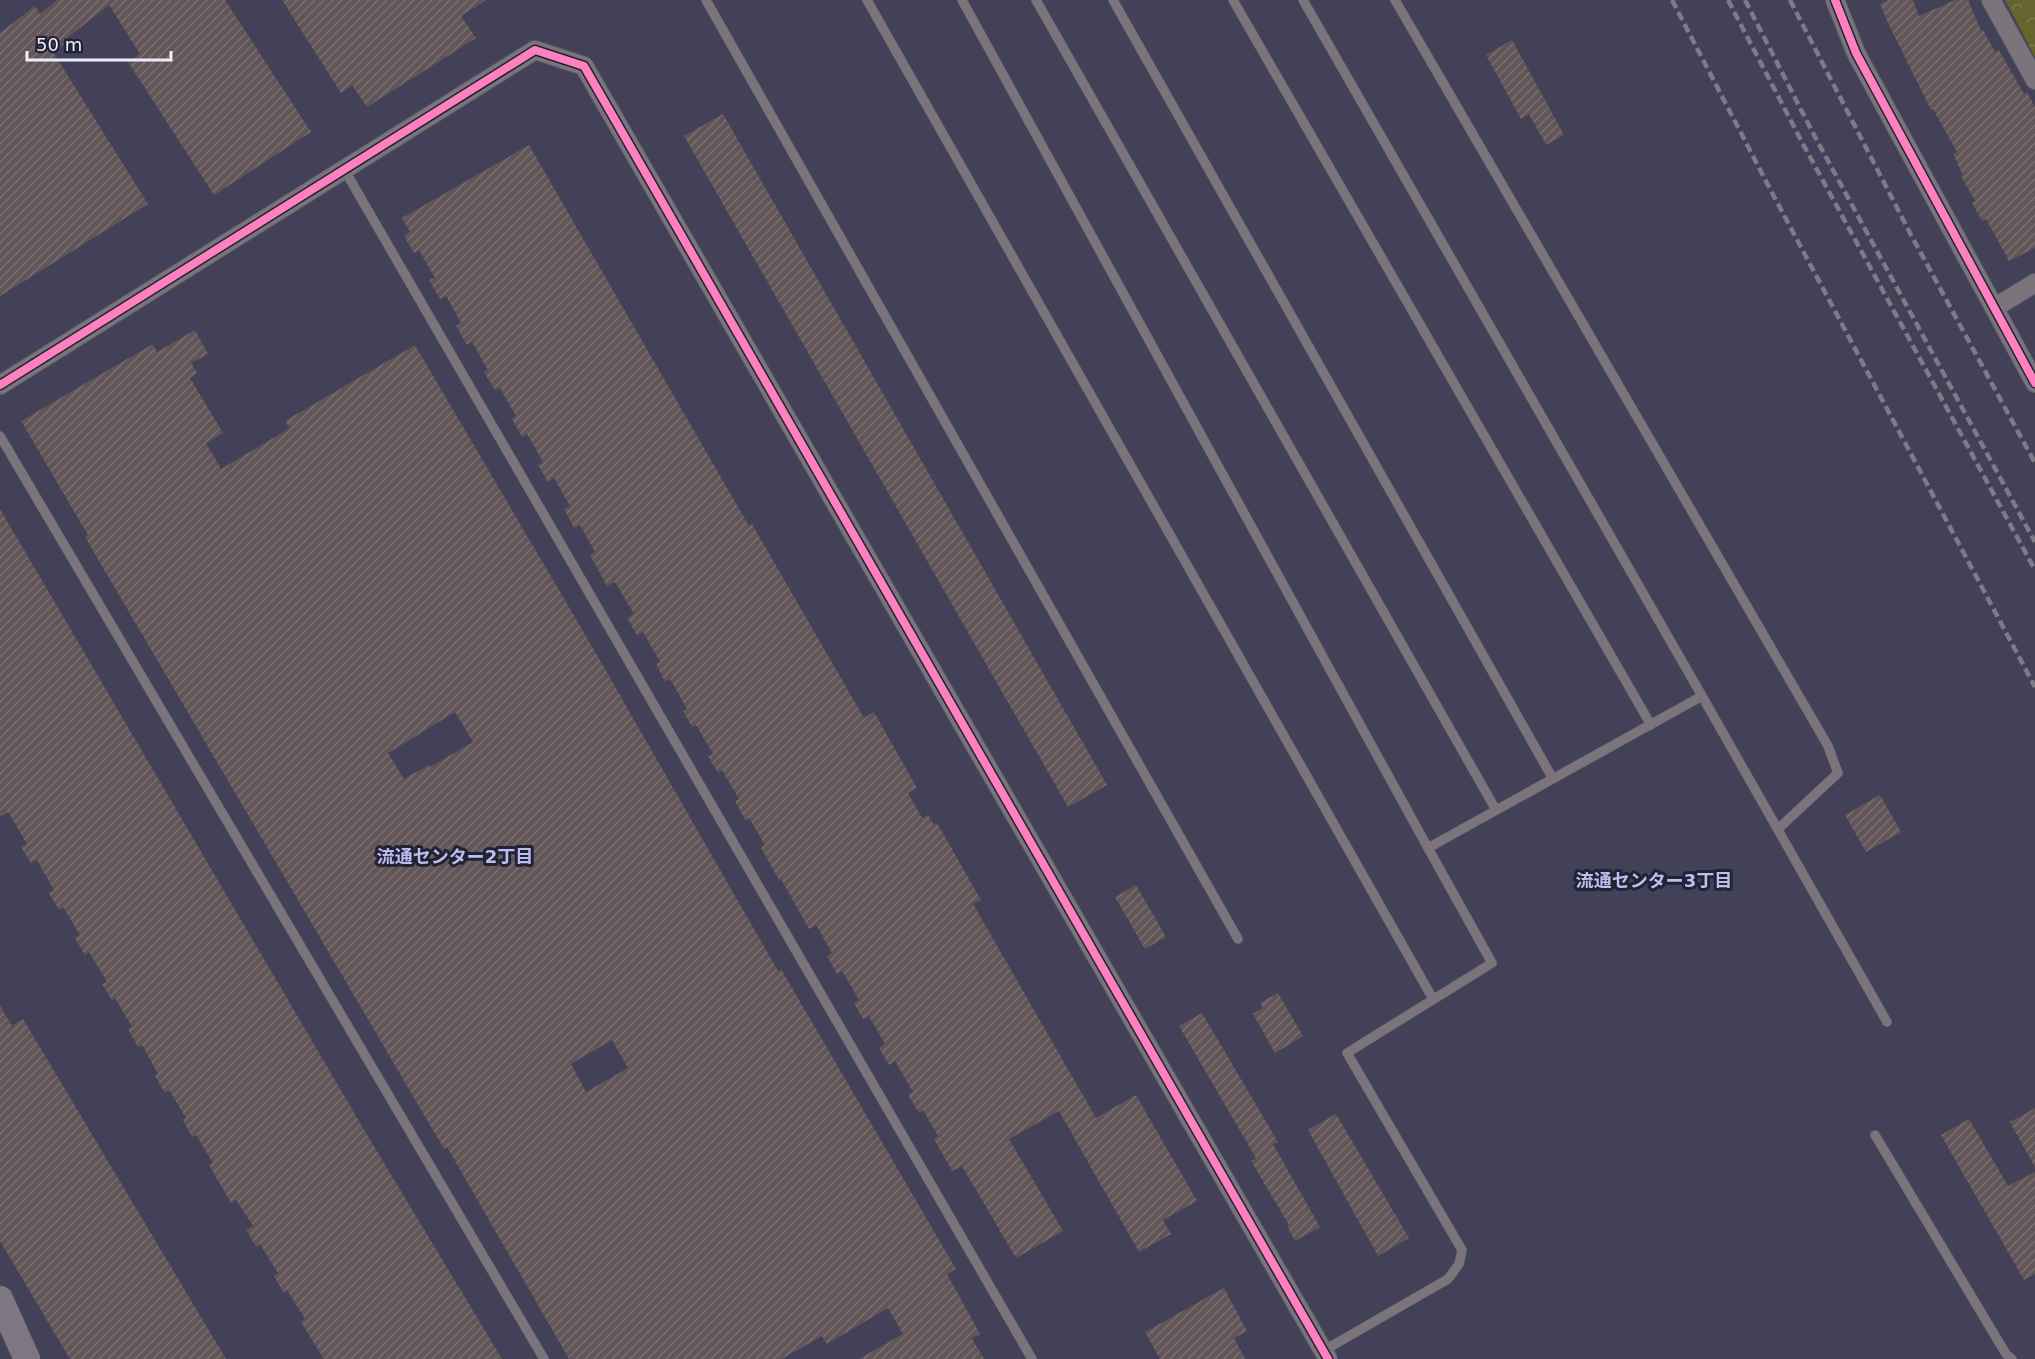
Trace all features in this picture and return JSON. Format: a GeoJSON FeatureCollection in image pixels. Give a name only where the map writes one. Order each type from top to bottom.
{"type":"FeatureCollection","features":[{"type":"Feature","properties":{"kind":"street"},"geometry":{"type":"LineString","coordinates":[[1835,0],[1856,53],[2035,383]]}},
{"type":"Feature","properties":{"kind":"street"},"geometry":{"type":"LineString","coordinates":[[1991,0],[2035,80]]}},
{"type":"Feature","properties":{"kind":"street"},"geometry":{"type":"LineString","coordinates":[[0,385],[535,50],[584,66],[1326,1355]]}},
{"type":"Feature","properties":{"kind":"street"},"geometry":{"type":"LineString","coordinates":[[1994,308],[2035,283]]}},
{"type":"Feature","properties":{"kind":"street"},"geometry":{"type":"LineString","coordinates":[[0,1299],[27,1359]]}},
{"type":"Feature","properties":{"kind":"lane"},"geometry":{"type":"LineString","coordinates":[[706,0],[1238,939]]}},
{"type":"Feature","properties":{"kind":"lane"},"geometry":{"type":"LineString","coordinates":[[867,0],[1433,999]]}},
{"type":"Feature","properties":{"kind":"lane"},"geometry":{"type":"LineString","coordinates":[[962,0],[1492,963],[1347,1053],[1462,1250],[1459,1264],[1448,1279],[1326,1355]]}},
{"type":"Feature","properties":{"kind":"lane"},"geometry":{"type":"LineString","coordinates":[[1036,0],[1496,810]]}},
{"type":"Feature","properties":{"kind":"lane"},"geometry":{"type":"LineString","coordinates":[[1113,0],[1553,779]]}},
{"type":"Feature","properties":{"kind":"lane"},"geometry":{"type":"LineString","coordinates":[[1233,0],[1650,725]]}},
{"type":"Feature","properties":{"kind":"lane"},"geometry":{"type":"LineString","coordinates":[[1303,0],[1887,1022]]}},
{"type":"Feature","properties":{"kind":"lane"},"geometry":{"type":"LineString","coordinates":[[1395,0],[1828,746],[1838,773],[1778,830]]}},
{"type":"Feature","properties":{"kind":"lane"},"geometry":{"type":"LineString","coordinates":[[344,169],[1032,1359]]}},
{"type":"Feature","properties":{"kind":"lane"},"geometry":{"type":"LineString","coordinates":[[0,436],[544,1359]]}},
{"type":"Feature","properties":{"kind":"lane"},"geometry":{"type":"LineString","coordinates":[[1428,848],[1702,696]]}},
{"type":"Feature","properties":{"kind":"lane"},"geometry":{"type":"LineString","coordinates":[[1875,1135],[2006,1354],[2012,1359]]}},
{"type":"Feature","properties":{"kind":"green space"},"geometry":{"type":"Polygon","coordinates":[[[2005,0],[2035,0],[2035,57],[2005,0]]]}},
{"type":"Feature","properties":{"kind":"building"},"geometry":{"type":"Polygon","coordinates":[[[57,0],[225,0],[311,132],[214,195],[128,62],[140,54],[109,5],[62,42],[64,44],[53,52],[148,204],[0,296],[0,33],[35,6],[40,14],[57,0]]]}},
{"type":"Feature","properties":{"kind":"building"},"geometry":{"type":"Polygon","coordinates":[[[282,0],[486,0],[461,16],[476,38],[367,107],[352,85],[341,93],[282,0]]]}},
{"type":"Feature","properties":{"kind":"building"},"geometry":{"type":"Polygon","coordinates":[[[1889,0],[1913,0],[1919,16],[1955,0],[1968,0],[1981,31],[1983,30],[1995,52],[1999,50],[2024,94],[2027,92],[2035,107],[2035,248],[2009,261],[1986,219],[1982,221],[1972,203],[1975,201],[1961,176],[1963,175],[1953,154],[1957,152],[1933,109],[1931,110],[1880,4],[1889,0]]]}},
{"type":"Feature","properties":{"kind":"building"},"geometry":{"type":"Polygon","coordinates":[[[1512,40],[1564,135],[1546,145],[1529,114],[1521,119],[1486,55],[1512,40]]]}},
{"type":"Feature","properties":{"kind":"building"},"geometry":{"type":"Polygon","coordinates":[[[723,114],[1107,785],[1068,807],[684,136],[723,114]]]}},
{"type":"Feature","properties":{"kind":"building"},"geometry":{"type":"Polygon","coordinates":[[[529,145],[749,526],[752,524],[864,718],[874,712],[917,788],[908,793],[922,818],[928,815],[934,825],[937,823],[981,900],[973,904],[1096,1118],[1136,1095],[1197,1201],[1163,1220],[1171,1234],[1139,1252],[1059,1111],[1009,1139],[1063,1231],[1016,1258],[962,1166],[952,1171],[934,1139],[938,1136],[923,1110],[919,1113],[908,1095],[913,1092],[895,1061],[889,1065],[879,1048],[885,1044],[869,1016],[863,1019],[854,1003],[859,1000],[842,971],[837,974],[827,956],[832,953],[816,925],[809,929],[781,879],[779,880],[761,848],[765,845],[749,818],[745,820],[735,801],[739,799],[722,770],[718,773],[708,756],[713,754],[696,725],[692,727],[683,711],[687,709],[670,679],[665,682],[656,664],[660,662],[643,632],[637,635],[627,618],[634,614],[615,582],[607,586],[590,555],[595,552],[580,525],[574,528],[564,509],[570,506],[554,478],[548,482],[538,465],[543,462],[527,434],[522,437],[512,419],[516,416],[500,388],[495,390],[484,372],[488,370],[472,342],[467,345],[456,326],[461,323],[446,296],[440,299],[429,280],[435,278],[419,250],[414,253],[404,236],[410,232],[402,218],[529,145]]]}},
{"type":"Feature","properties":{"kind":"building"},"geometry":{"type":"Polygon","coordinates":[[[195,330],[208,354],[191,363],[197,373],[190,378],[223,433],[206,443],[221,469],[290,428],[285,421],[415,345],[590,643],[778,971],[781,969],[956,1269],[947,1274],[980,1334],[972,1338],[984,1359],[859,1359],[903,1334],[888,1308],[827,1344],[822,1336],[782,1359],[569,1359],[447,1147],[444,1149],[85,537],[88,535],[21,421],[153,344],[157,352],[195,330]],[[455,712],[388,753],[404,779],[473,742],[455,712]],[[612,1040],[571,1064],[586,1092],[628,1068],[612,1040]]]}},
{"type":"Feature","properties":{"kind":"building"},"geometry":{"type":"Polygon","coordinates":[[[0,509],[369,1138],[502,1359],[324,1359],[301,1322],[305,1319],[287,1290],[283,1292],[274,1276],[278,1273],[260,1244],[256,1246],[246,1230],[253,1226],[236,1200],[231,1203],[209,1165],[213,1163],[196,1135],[192,1137],[183,1120],[186,1118],[169,1090],[165,1093],[155,1076],[158,1074],[142,1045],[138,1047],[128,1029],[132,1027],[115,998],[112,1000],[102,984],[107,982],[89,952],[85,955],[75,938],[80,935],[63,907],[59,910],[49,893],[54,890],[37,860],[31,863],[21,847],[27,844],[8,812],[0,817],[0,509]]]}},
{"type":"Feature","properties":{"kind":"building"},"geometry":{"type":"Polygon","coordinates":[[[1880,795],[1901,832],[1866,852],[1845,815],[1880,795]]]}},
{"type":"Feature","properties":{"kind":"building"},"geometry":{"type":"Polygon","coordinates":[[[1136,885],[1166,937],[1145,949],[1115,897],[1136,885]]]}},
{"type":"Feature","properties":{"kind":"building"},"geometry":{"type":"Polygon","coordinates":[[[1278,993],[1303,1036],[1275,1053],[1253,1014],[1263,1008],[1260,1003],[1278,993]]]}},
{"type":"Feature","properties":{"kind":"building"},"geometry":{"type":"Polygon","coordinates":[[[0,1006],[12,1026],[23,1019],[226,1359],[70,1359],[0,1241],[0,1006]]]}},
{"type":"Feature","properties":{"kind":"building"},"geometry":{"type":"Polygon","coordinates":[[[1202,1013],[1278,1142],[1273,1144],[1320,1227],[1295,1241],[1287,1226],[1289,1225],[1251,1161],[1256,1158],[1179,1026],[1202,1013]]]}},
{"type":"Feature","properties":{"kind":"building"},"geometry":{"type":"Polygon","coordinates":[[[2035,1108],[2035,1167],[2010,1122],[2035,1108]]]}},
{"type":"Feature","properties":{"kind":"building"},"geometry":{"type":"Polygon","coordinates":[[[1336,1114],[1409,1238],[1378,1256],[1308,1130],[1336,1114]]]}},
{"type":"Feature","properties":{"kind":"building"},"geometry":{"type":"Polygon","coordinates":[[[1969,1119],[2008,1186],[2035,1172],[2035,1274],[2024,1280],[1941,1135],[1969,1119]]]}},
{"type":"Feature","properties":{"kind":"building"},"geometry":{"type":"Polygon","coordinates":[[[1224,1288],[1247,1331],[1234,1338],[1245,1359],[1160,1359],[1145,1332],[1224,1288]]]}},
{"type":"Feature","properties":{"kind":"railway"},"geometry":{"type":"LineString","coordinates":[[1672,0],[2035,687]]}},
{"type":"Feature","properties":{"kind":"railway"},"geometry":{"type":"LineString","coordinates":[[1728,0],[1803,144],[2035,570]]}},
{"type":"Feature","properties":{"kind":"railway"},"geometry":{"type":"LineString","coordinates":[[1745,0],[1814,135],[2035,542]]}},
{"type":"Feature","properties":{"kind":"railway"},"geometry":{"type":"LineString","coordinates":[[1790,0],[1910,233],[2035,463]]}},
{"type":"Feature","properties":{"kind":"cycle path"},"geometry":{"type":"LineString","coordinates":[[1835,0],[1856,53],[2035,383]]}},
{"type":"Feature","properties":{"kind":"cycle path"},"geometry":{"type":"LineString","coordinates":[[0,385],[535,50],[584,66],[1328,1359]]}},
{"type":"Feature","properties":{"kind":"district","name":"流通センター2丁目"},"geometry":{"type":"Point","coordinates":[455,857]}},
{"type":"Feature","properties":{"kind":"district","name":"流通センター3丁目"},"geometry":{"type":"Point","coordinates":[1654,881]}}]}
